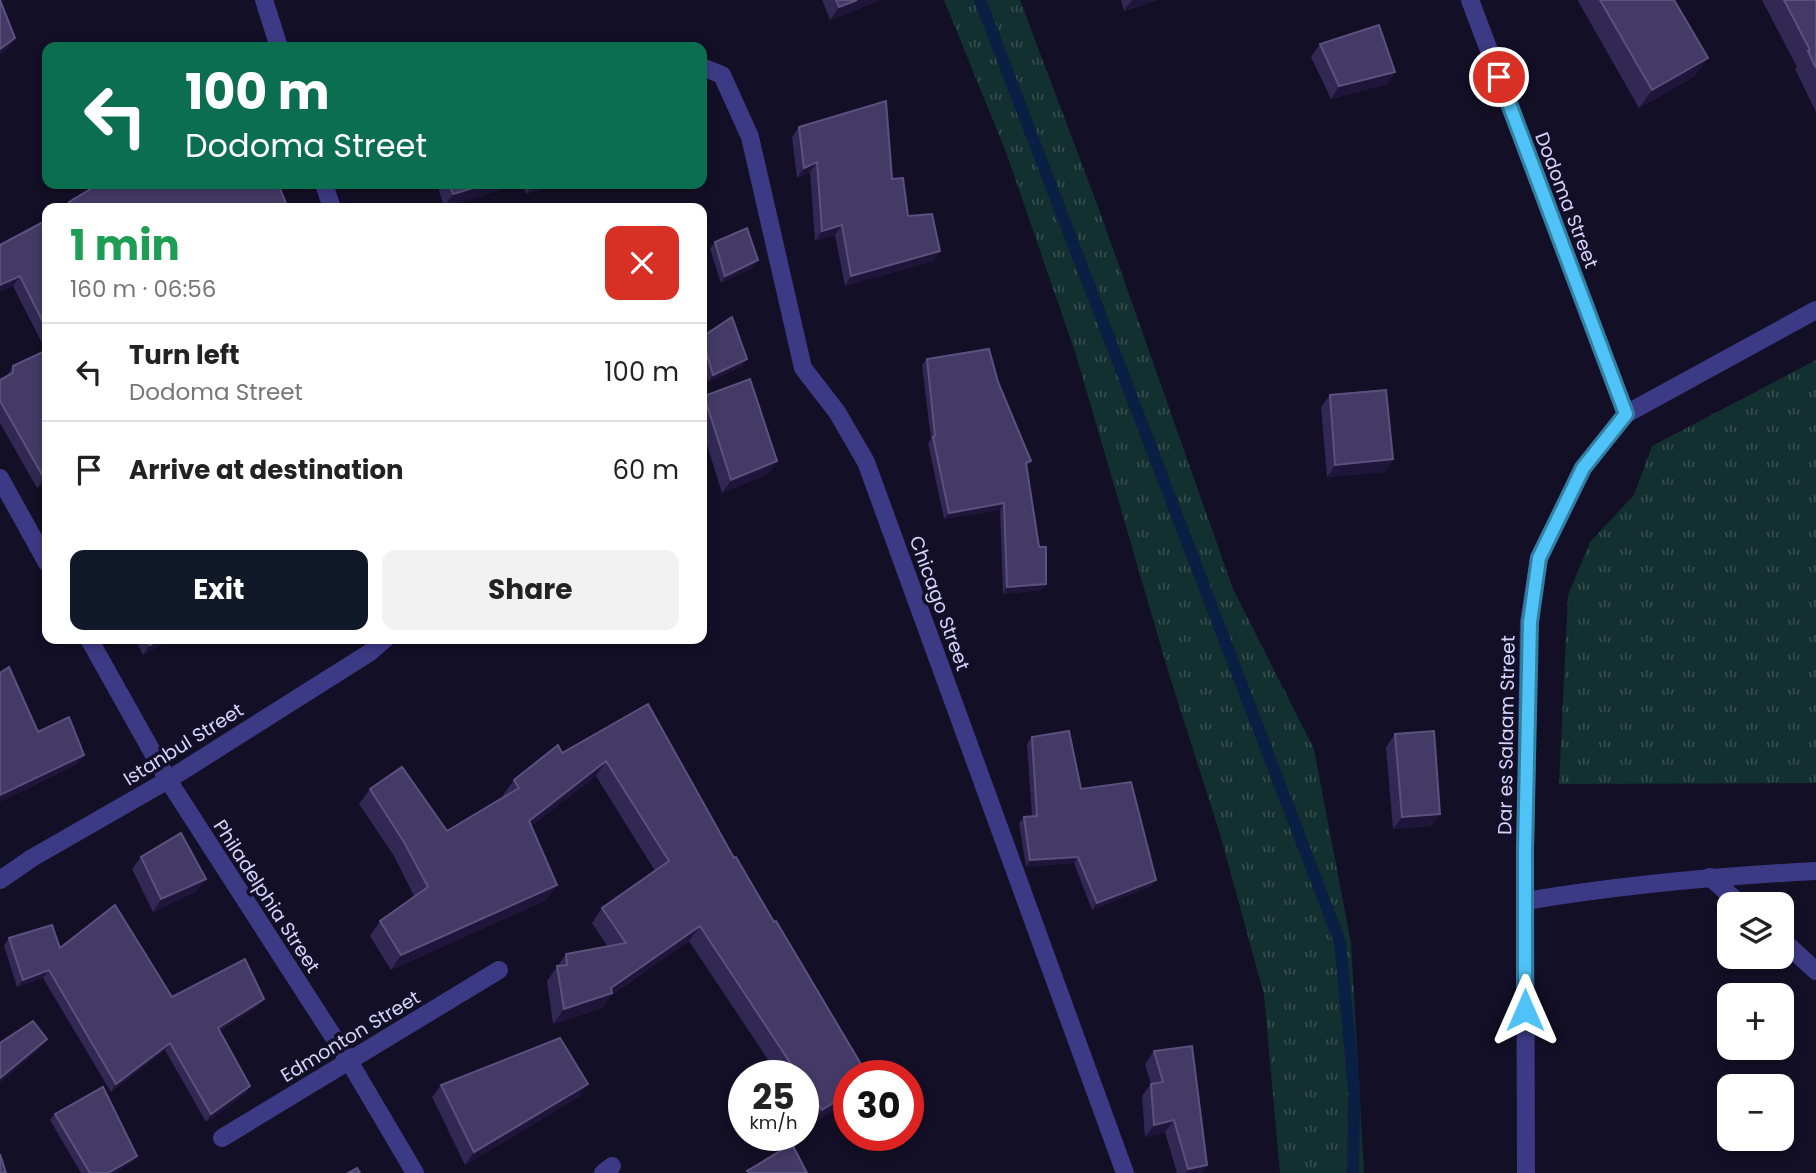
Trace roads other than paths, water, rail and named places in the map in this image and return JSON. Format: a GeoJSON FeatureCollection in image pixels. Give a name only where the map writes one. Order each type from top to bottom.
{"type":"FeatureCollection","features":[{"type":"Feature","properties":{"kind":"street"},"geometry":{"type":"LineString","coordinates":[[264,0],[277,42]]}},
{"type":"Feature","properties":{"kind":"street","name":"Dodoma Street"},"geometry":{"type":"LineString","coordinates":[[1470,0],[1626,414]]}},
{"type":"Feature","properties":{"kind":"street","name":"Chicago Street"},"geometry":{"type":"LineString","coordinates":[[707,69],[722,75],[750,137],[803,368],[837,412],[866,463],[1125,1173]]}},
{"type":"Feature","properties":{"kind":"street","name":"Dar es Salaam Street"},"geometry":{"type":"LineString","coordinates":[[1526,1173],[1525,901],[1530,622],[1539,558],[1583,468],[1626,414],[1816,310]]}},
{"type":"Feature","properties":{"kind":"street"},"geometry":{"type":"LineString","coordinates":[[0,478],[42,554]]}},
{"type":"Feature","properties":{"kind":"street","name":"Philadelphia Street"},"geometry":{"type":"LineString","coordinates":[[92,644],[168,780],[349,1062],[415,1173]]}},
{"type":"Feature","properties":{"kind":"street","name":"Istanbul Street"},"geometry":{"type":"LineString","coordinates":[[0,880],[32,858],[168,780],[379,644]]}},
{"type":"Feature","properties":{"kind":"street"},"geometry":{"type":"LineString","coordinates":[[1525,901],[1606,887],[1816,871]]}},
{"type":"Feature","properties":{"kind":"street"},"geometry":{"type":"LineString","coordinates":[[1710,877],[1727,892]]}},
{"type":"Feature","properties":{"kind":"street"},"geometry":{"type":"LineString","coordinates":[[1794,951],[1816,971]]}},
{"type":"Feature","properties":{"kind":"street","name":"Edmonton Street"},"geometry":{"type":"LineString","coordinates":[[222,1138],[499,970]]}},
{"type":"Feature","properties":{"kind":"waterway"},"geometry":{"type":"LineString","coordinates":[[980,0],[1340,942],[1354,1087],[1353,1173]]}}]}
